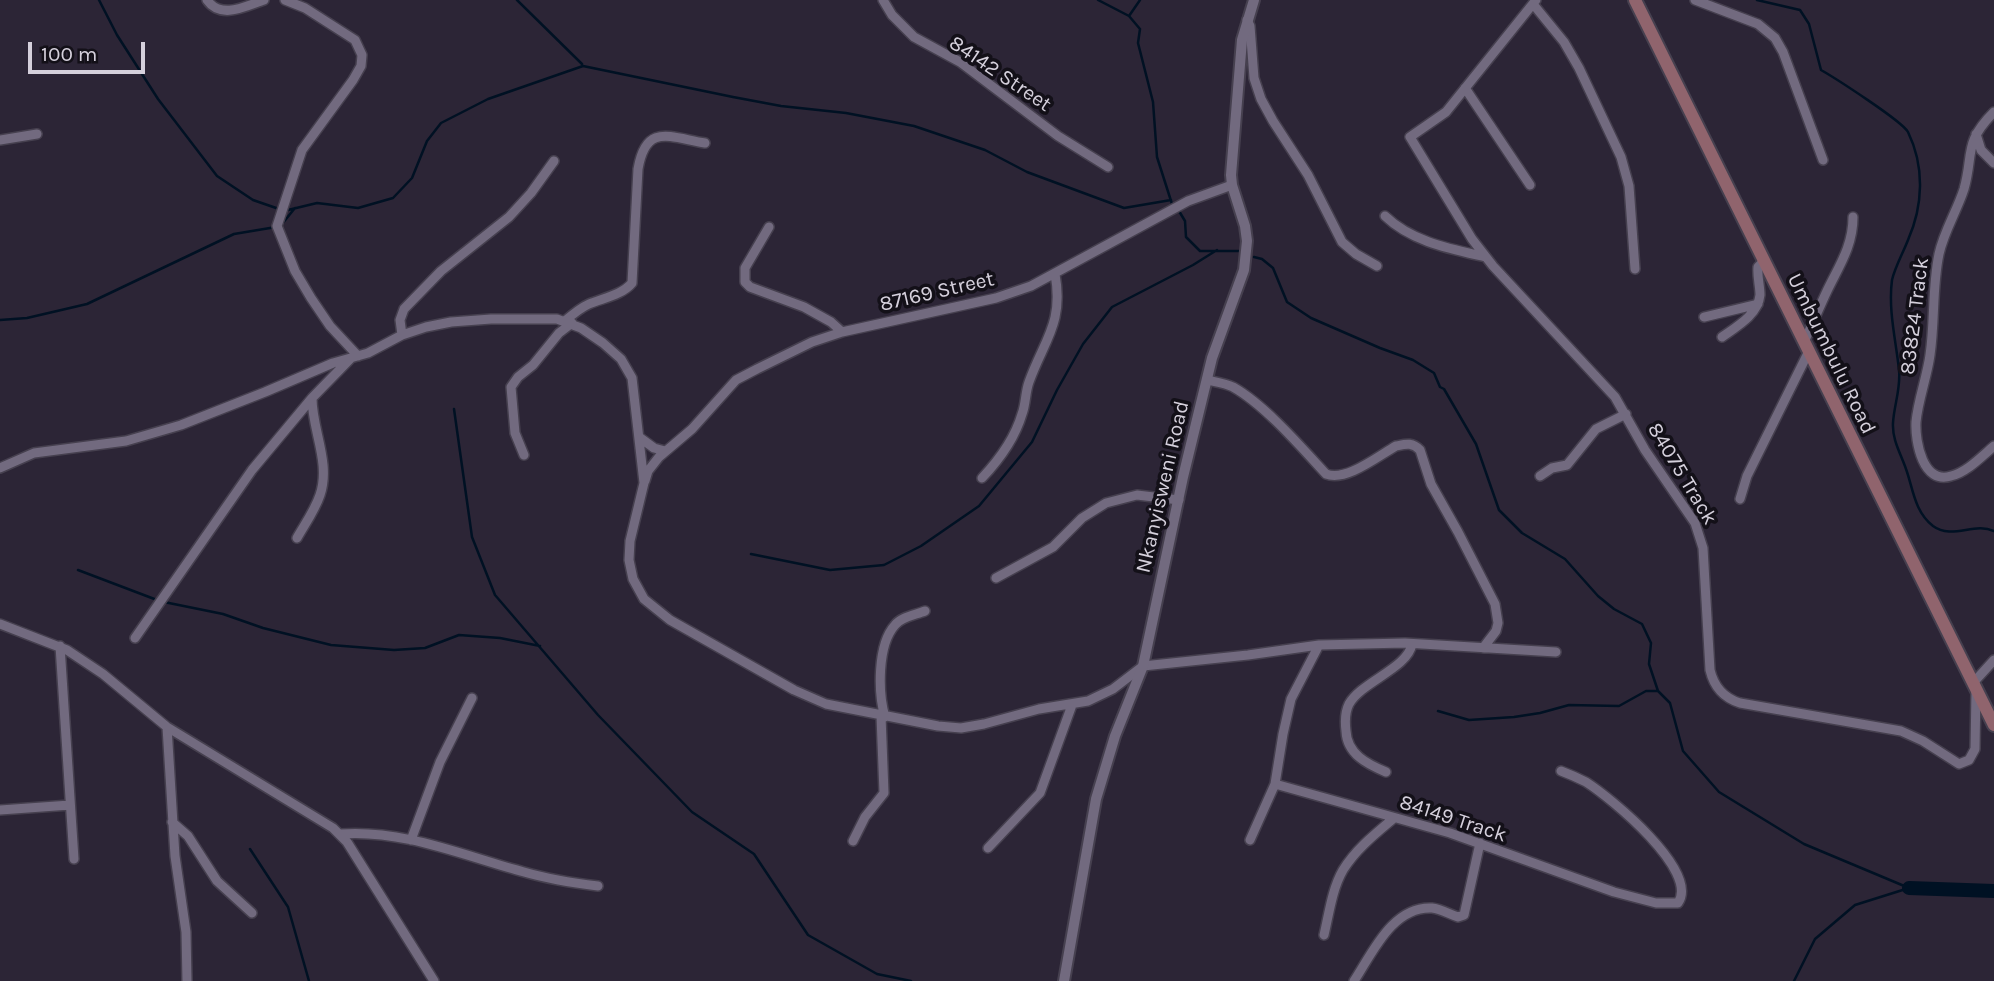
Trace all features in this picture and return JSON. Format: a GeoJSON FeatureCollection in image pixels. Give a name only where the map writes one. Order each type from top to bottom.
{"type":"FeatureCollection","features":[{"type":"Feature","properties":{"kind":"main road","name":"Umbumbulu Road"},"geometry":{"type":"LineString","coordinates":[[1635,0],[1994,725]]}},
{"type":"Feature","properties":{"kind":"street"},"geometry":{"type":"LineString","coordinates":[[207,0],[212,6],[223,11],[239,9],[264,0]]}},
{"type":"Feature","properties":{"kind":"street"},"geometry":{"type":"LineString","coordinates":[[285,0],[305,8],[355,40],[362,55],[361,66],[353,80],[302,150],[277,226],[295,271],[330,326],[354,357]]}},
{"type":"Feature","properties":{"kind":"street","name":"84142 Street"},"geometry":{"type":"LineString","coordinates":[[883,0],[891,15],[914,37],[960,62],[1058,136],[1108,167]]}},
{"type":"Feature","properties":{"kind":"street","name":"Nkanyisweni Road"},"geometry":{"type":"LineString","coordinates":[[1064,981],[1096,800],[1115,736],[1143,666],[1207,380],[1246,260],[1245,226],[1232,185],[1239,60],[1247,19],[1254,0]]}},
{"type":"Feature","properties":{"kind":"street"},"geometry":{"type":"LineString","coordinates":[[1695,0],[1758,23],[1775,38],[1783,52],[1823,160]]}},
{"type":"Feature","properties":{"kind":"street"},"geometry":{"type":"LineString","coordinates":[[1530,185],[1465,88],[1535,2],[1579,68],[1621,157],[1629,186],[1635,269]]}},
{"type":"Feature","properties":{"kind":"street"},"geometry":{"type":"LineString","coordinates":[[1247,19],[1250,26],[1254,78],[1261,99],[1307,175],[1342,242],[1356,254],[1377,265]]}},
{"type":"Feature","properties":{"kind":"street","name":"84075 Track"},"geometry":{"type":"LineString","coordinates":[[1465,88],[1446,112],[1410,137],[1486,257],[1508,285],[1609,390],[1626,414],[1645,450],[1690,515],[1700,534],[1710,670],[1717,688],[1726,697],[1740,703],[1901,731],[1923,741],[1959,764],[1969,760],[1975,748],[1974,686]]}},
{"type":"Feature","properties":{"kind":"street"},"geometry":{"type":"LineString","coordinates":[[1994,112],[1976,134],[1982,150],[1994,163]]}},
{"type":"Feature","properties":{"kind":"street"},"geometry":{"type":"LineString","coordinates":[[0,140],[37,134]]}},
{"type":"Feature","properties":{"kind":"street","name":"83824 Track"},"geometry":{"type":"LineString","coordinates":[[1976,134],[1968,155],[1964,191],[1940,250],[1933,301],[1930,357],[1916,430],[1924,462],[1933,474],[1941,477],[1955,475],[1964,470],[1994,446]]}},
{"type":"Feature","properties":{"kind":"street"},"geometry":{"type":"LineString","coordinates":[[524,455],[515,433],[512,387],[518,377],[533,365],[568,322],[586,305],[618,293],[632,283],[638,169],[640,153],[645,144],[651,138],[662,136],[705,143]]}},
{"type":"Feature","properties":{"kind":"street"},"geometry":{"type":"LineString","coordinates":[[402,335],[400,320],[404,309],[441,271],[509,217],[531,193],[554,161]]}},
{"type":"Feature","properties":{"kind":"street","name":"87169 Street"},"geometry":{"type":"LineString","coordinates":[[644,483],[648,471],[665,451],[692,429],[730,386],[743,376],[812,342],[842,332],[996,298],[1031,286],[1188,201],[1232,185]]}},
{"type":"Feature","properties":{"kind":"street"},"geometry":{"type":"LineString","coordinates":[[1385,216],[1398,227],[1425,240],[1486,257]]}},
{"type":"Feature","properties":{"kind":"street"},"geometry":{"type":"LineString","coordinates":[[1740,499],[1747,475],[1806,347],[1826,293],[1846,256],[1852,235],[1853,217]]}},
{"type":"Feature","properties":{"kind":"street"},"geometry":{"type":"LineString","coordinates":[[769,227],[745,268],[745,282],[750,287],[812,311],[842,332]]}},
{"type":"Feature","properties":{"kind":"street"},"geometry":{"type":"LineString","coordinates":[[1723,337],[1747,318],[1758,304],[1758,267],[1764,261]]}},
{"type":"Feature","properties":{"kind":"street"},"geometry":{"type":"LineString","coordinates":[[982,478],[1000,455],[1023,413],[1029,382],[1055,319],[1058,300],[1055,274]]}},
{"type":"Feature","properties":{"kind":"street"},"geometry":{"type":"LineString","coordinates":[[1704,317],[1758,304]]}},
{"type":"Feature","properties":{"kind":"street"},"geometry":{"type":"LineString","coordinates":[[0,468],[41,452],[126,441],[171,428],[265,393],[402,335],[439,324],[524,318],[568,322],[603,343],[625,364],[632,378],[644,483],[630,541],[629,560],[638,589],[652,608],[664,617],[813,699],[883,716],[961,728],[1027,712],[1072,705],[1101,696],[1143,666],[1319,645],[1412,643],[1556,652]]}},
{"type":"Feature","properties":{"kind":"street"},"geometry":{"type":"LineString","coordinates":[[135,638],[245,479],[312,398],[354,357]]}},
{"type":"Feature","properties":{"kind":"street"},"geometry":{"type":"LineString","coordinates":[[1207,380],[1227,384],[1248,398],[1291,436],[1326,474],[1332,476],[1345,475],[1396,446],[1416,446],[1420,450],[1430,484],[1491,594],[1498,623],[1496,631],[1483,648]]}},
{"type":"Feature","properties":{"kind":"street"},"geometry":{"type":"LineString","coordinates":[[297,538],[318,500],[324,476],[312,412],[312,398]]}},
{"type":"Feature","properties":{"kind":"street"},"geometry":{"type":"LineString","coordinates":[[1540,476],[1552,468],[1567,465],[1596,429],[1626,414]]}},
{"type":"Feature","properties":{"kind":"street"},"geometry":{"type":"LineString","coordinates":[[639,437],[665,451]]}},
{"type":"Feature","properties":{"kind":"street"},"geometry":{"type":"LineString","coordinates":[[996,578],[1053,547],[1082,518],[1106,503],[1137,495],[1179,500]]}},
{"type":"Feature","properties":{"kind":"street"},"geometry":{"type":"LineString","coordinates":[[853,841],[864,817],[884,793],[880,685],[882,663],[890,633],[901,620],[925,611]]}},
{"type":"Feature","properties":{"kind":"street"},"geometry":{"type":"LineString","coordinates":[[0,624],[60,646],[103,674],[167,727],[340,834],[434,981]]}},
{"type":"Feature","properties":{"kind":"street"},"geometry":{"type":"LineString","coordinates":[[1386,772],[1363,761],[1348,744],[1346,713],[1353,699],[1407,656],[1412,643]]}},
{"type":"Feature","properties":{"kind":"street"},"geometry":{"type":"LineString","coordinates":[[1250,840],[1275,784],[1291,699],[1319,645]]}},
{"type":"Feature","properties":{"kind":"street"},"geometry":{"type":"LineString","coordinates":[[60,646],[74,859]]}},
{"type":"Feature","properties":{"kind":"street"},"geometry":{"type":"LineString","coordinates":[[1974,686],[1994,660]]}},
{"type":"Feature","properties":{"kind":"street"},"geometry":{"type":"LineString","coordinates":[[411,840],[440,762],[472,698]]}},
{"type":"Feature","properties":{"kind":"street"},"geometry":{"type":"LineString","coordinates":[[988,848],[1040,793],[1072,705]]}},
{"type":"Feature","properties":{"kind":"street"},"geometry":{"type":"LineString","coordinates":[[167,727],[177,881],[185,923],[187,981]]}},
{"type":"Feature","properties":{"kind":"street","name":"84149 Track"},"geometry":{"type":"LineString","coordinates":[[1275,784],[1480,843],[1614,892],[1657,903],[1678,903],[1683,895],[1682,886],[1679,874],[1668,858],[1606,797],[1586,782],[1561,771]]}},
{"type":"Feature","properties":{"kind":"street"},"geometry":{"type":"LineString","coordinates":[[0,810],[70,805]]}},
{"type":"Feature","properties":{"kind":"street"},"geometry":{"type":"LineString","coordinates":[[1324,935],[1342,872],[1365,843],[1394,818]]}},
{"type":"Feature","properties":{"kind":"street"},"geometry":{"type":"LineString","coordinates":[[172,822],[188,836],[218,881],[252,913]]}},
{"type":"Feature","properties":{"kind":"street"},"geometry":{"type":"LineString","coordinates":[[340,834],[369,833],[411,840],[545,878],[598,886]]}},
{"type":"Feature","properties":{"kind":"street"},"geometry":{"type":"LineString","coordinates":[[1354,981],[1387,931],[1406,915],[1427,908],[1462,916],[1480,843]]}},
{"type":"Feature","properties":{"kind":"waterway"},"geometry":{"type":"LineString","coordinates":[[99,0],[117,35],[158,99],[217,176],[253,200],[279,209]]}},
{"type":"Feature","properties":{"kind":"waterway"},"geometry":{"type":"LineString","coordinates":[[517,0],[582,64]]}},
{"type":"Feature","properties":{"kind":"waterway"},"geometry":{"type":"LineString","coordinates":[[1098,0],[1129,16]]}},
{"type":"Feature","properties":{"kind":"waterway"},"geometry":{"type":"LineString","coordinates":[[1140,0],[1129,16],[1140,29],[1138,43],[1153,102],[1157,157],[1172,204]]}},
{"type":"Feature","properties":{"kind":"waterway"},"geometry":{"type":"LineString","coordinates":[[1757,0],[1800,10],[1809,24],[1821,70],[1882,110],[1908,132],[1917,159],[1920,186],[1917,214],[1892,280],[1892,314],[1899,377],[1894,435],[1915,499],[1933,526],[1948,531],[1979,528],[1994,531]]}},
{"type":"Feature","properties":{"kind":"waterway"},"geometry":{"type":"LineString","coordinates":[[288,210],[317,203],[358,208],[393,198],[412,178],[427,141],[441,123],[488,99],[583,66],[781,106],[846,113],[914,126],[985,150],[1027,172],[1124,208],[1171,200]]}},
{"type":"Feature","properties":{"kind":"waterway"},"geometry":{"type":"LineString","coordinates":[[282,224],[295,208]]}},
{"type":"Feature","properties":{"kind":"waterway"},"geometry":{"type":"LineString","coordinates":[[1179,211],[1185,221],[1186,237],[1200,251],[1240,251]]}},
{"type":"Feature","properties":{"kind":"waterway"},"geometry":{"type":"LineString","coordinates":[[0,320],[27,318],[87,304],[234,234],[276,227]]}},
{"type":"Feature","properties":{"kind":"waterway"},"geometry":{"type":"LineString","coordinates":[[751,554],[830,570],[884,565],[921,546],[979,506],[1032,442],[1083,344],[1112,307],[1217,250]]}},
{"type":"Feature","properties":{"kind":"waterway"},"geometry":{"type":"LineString","coordinates":[[1254,257],[1262,259],[1273,268],[1287,302],[1311,318],[1413,360],[1434,373],[1476,444],[1499,510],[1522,533],[1565,559],[1598,596],[1614,609],[1642,624],[1651,643],[1649,664],[1658,691],[1670,703],[1683,751],[1719,792],[1804,844],[1909,888]]}},
{"type":"Feature","properties":{"kind":"waterway"},"geometry":{"type":"LineString","coordinates":[[454,409],[472,537],[495,595],[598,715],[692,812],[754,854],[808,935],[877,974],[911,981]]}},
{"type":"Feature","properties":{"kind":"waterway"},"geometry":{"type":"LineString","coordinates":[[78,570],[157,600]]}},
{"type":"Feature","properties":{"kind":"waterway"},"geometry":{"type":"LineString","coordinates":[[164,602],[223,614],[263,628],[331,645],[394,650],[425,648],[459,635],[500,638],[540,646]]}},
{"type":"Feature","properties":{"kind":"waterway"},"geometry":{"type":"LineString","coordinates":[[1438,711],[1469,720],[1514,717],[1569,705],[1619,706],[1646,691],[1658,691]]}},
{"type":"Feature","properties":{"kind":"waterway"},"geometry":{"type":"LineString","coordinates":[[250,849],[288,907],[309,981]]}},
{"type":"Feature","properties":{"kind":"waterway"},"geometry":{"type":"LineString","coordinates":[[1794,981],[1815,939],[1855,905],[1909,888]]}},
{"type":"Feature","properties":{"kind":"waterway"},"geometry":{"type":"LineString","coordinates":[[1909,888],[1994,891]]}}]}
